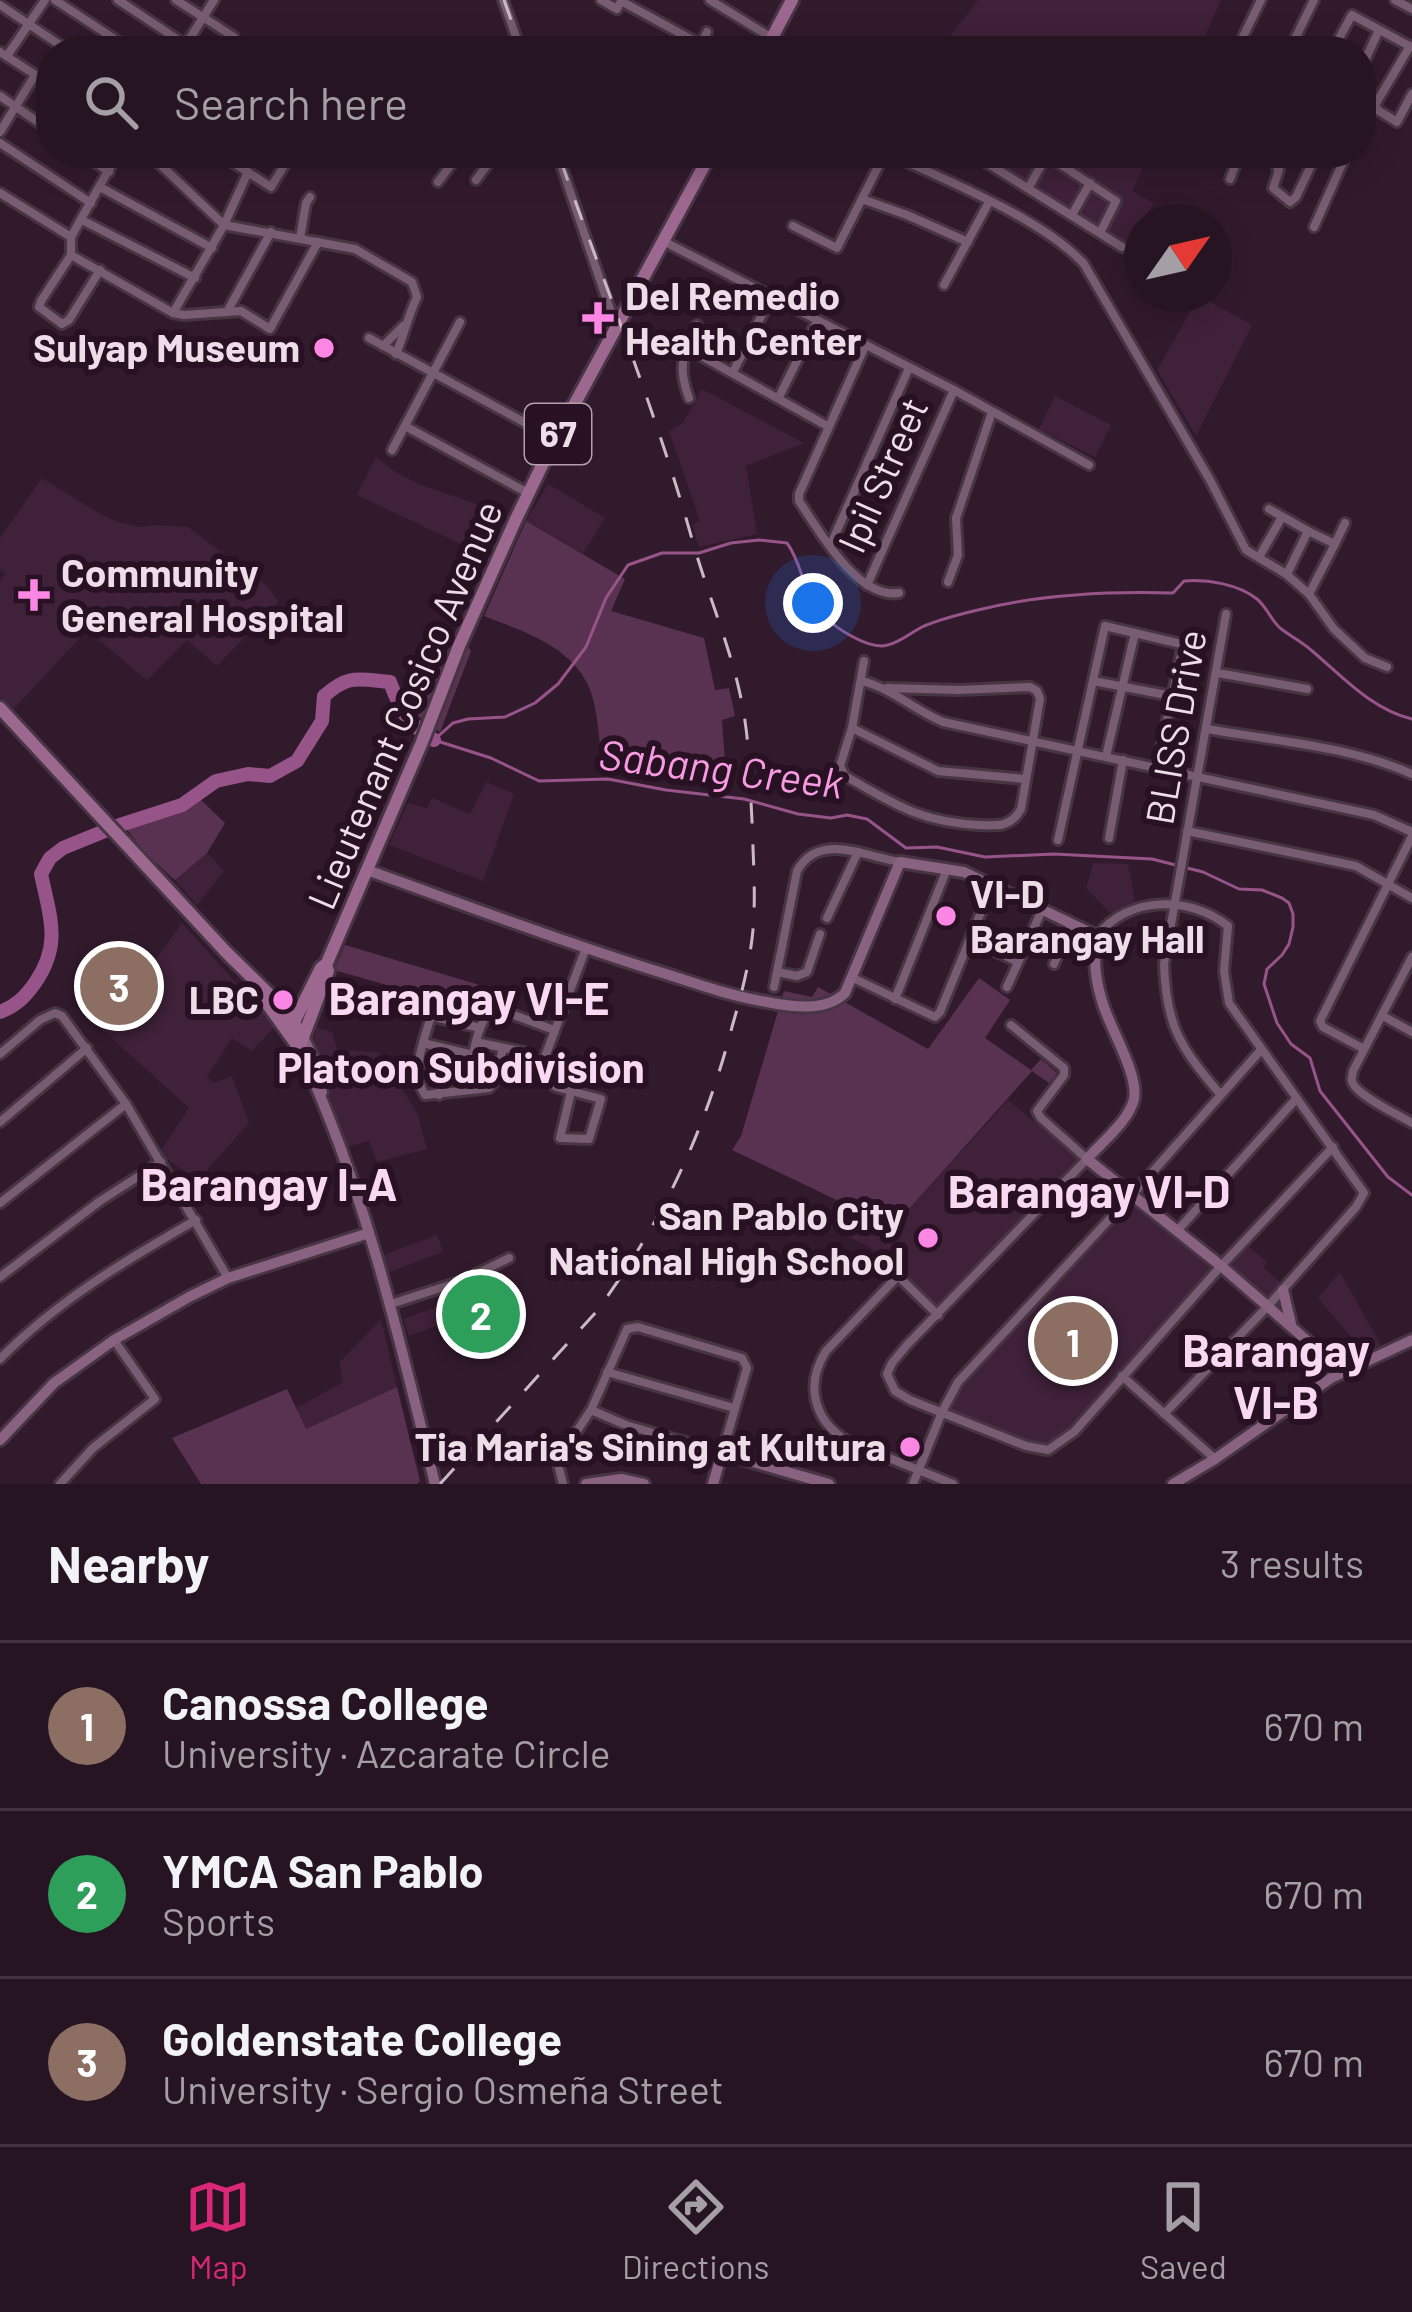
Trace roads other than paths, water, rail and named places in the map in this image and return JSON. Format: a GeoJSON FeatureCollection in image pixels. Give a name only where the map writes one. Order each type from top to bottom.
{"type":"FeatureCollection","features":[{"type":"Feature","properties":{"kind":"main road"},"geometry":{"type":"LineString","coordinates":[[772,36],[792,0]]}},
{"type":"Feature","properties":{"kind":"main road","name":"Lieutenant Cosico Avenue"},"geometry":{"type":"LineString","coordinates":[[296,1034],[528,493],[703,168]]}},
{"type":"Feature","properties":{"kind":"main road"},"geometry":{"type":"LineString","coordinates":[[0,708],[254,981],[257,991],[296,1034]]}},
{"type":"Feature","properties":{"kind":"main road","name":"Lieutenant Cosico Avenue"},"geometry":{"type":"LineString","coordinates":[[296,1034],[328,971],[326,965]]}},
{"type":"Feature","properties":{"kind":"street"},"geometry":{"type":"LineString","coordinates":[[0,132],[35,74],[3,54],[45,0]]}},
{"type":"Feature","properties":{"kind":"street"},"geometry":{"type":"LineString","coordinates":[[55,0],[110,36]]}},
{"type":"Feature","properties":{"kind":"street"},"geometry":{"type":"LineString","coordinates":[[118,0],[168,36]]}},
{"type":"Feature","properties":{"kind":"street"},"geometry":{"type":"LineString","coordinates":[[176,0],[233,36]]}},
{"type":"Feature","properties":{"kind":"street"},"geometry":{"type":"LineString","coordinates":[[191,36],[214,0]]}},
{"type":"Feature","properties":{"kind":"street"},"geometry":{"type":"LineString","coordinates":[[503,0],[516,36]]}},
{"type":"Feature","properties":{"kind":"street"},"geometry":{"type":"LineString","coordinates":[[601,0],[617,9],[621,0],[685,36]]}},
{"type":"Feature","properties":{"kind":"street"},"geometry":{"type":"LineString","coordinates":[[710,0],[757,36]]}},
{"type":"Feature","properties":{"kind":"street"},"geometry":{"type":"LineString","coordinates":[[1243,36],[1261,0]]}},
{"type":"Feature","properties":{"kind":"street"},"geometry":{"type":"LineString","coordinates":[[1296,36],[1314,0]]}},
{"type":"Feature","properties":{"kind":"street"},"geometry":{"type":"LineString","coordinates":[[1395,0],[1412,9]]}},
{"type":"Feature","properties":{"kind":"street"},"geometry":{"type":"LineString","coordinates":[[0,5],[47,36]]}},
{"type":"Feature","properties":{"kind":"street"},"geometry":{"type":"LineString","coordinates":[[1340,36],[1352,15],[1411,47],[1376,103]]}},
{"type":"Feature","properties":{"kind":"street"},"geometry":{"type":"LineString","coordinates":[[1376,36],[1379,30]]}},
{"type":"Feature","properties":{"kind":"street"},"geometry":{"type":"LineString","coordinates":[[704,36],[706,32]]}},
{"type":"Feature","properties":{"kind":"street"},"geometry":{"type":"LineString","coordinates":[[1376,106],[1397,122],[1412,94]]}},
{"type":"Feature","properties":{"kind":"street"},"geometry":{"type":"LineString","coordinates":[[0,96],[36,120]]}},
{"type":"Feature","properties":{"kind":"street"},"geometry":{"type":"LineString","coordinates":[[0,143],[36,166]]}},
{"type":"Feature","properties":{"kind":"street"},"geometry":{"type":"LineString","coordinates":[[39,168],[91,202]]}},
{"type":"Feature","properties":{"kind":"street"},"geometry":{"type":"LineString","coordinates":[[103,168],[109,172]]}},
{"type":"Feature","properties":{"kind":"street"},"geometry":{"type":"LineString","coordinates":[[100,270],[69,320],[62,324],[39,307],[71,255],[71,237],[111,168]]}},
{"type":"Feature","properties":{"kind":"street"},"geometry":{"type":"LineString","coordinates":[[164,168],[224,224],[355,249],[412,282],[417,297],[404,325],[383,346]]}},
{"type":"Feature","properties":{"kind":"street"},"geometry":{"type":"LineString","coordinates":[[241,168],[271,187],[283,168]]}},
{"type":"Feature","properties":{"kind":"street"},"geometry":{"type":"LineString","coordinates":[[438,182],[449,168]]}},
{"type":"Feature","properties":{"kind":"street"},"geometry":{"type":"LineString","coordinates":[[476,180],[485,168]]}},
{"type":"Feature","properties":{"kind":"street"},"geometry":{"type":"LineString","coordinates":[[562,168],[616,327]]}},
{"type":"Feature","properties":{"kind":"street"},"geometry":{"type":"LineString","coordinates":[[793,226],[837,248],[878,168]]}},
{"type":"Feature","properties":{"kind":"street"},"geometry":{"type":"LineString","coordinates":[[918,168],[1069,248],[1084,264],[1246,550],[1309,594],[1334,629],[1365,658],[1387,667]]}},
{"type":"Feature","properties":{"kind":"street"},"geometry":{"type":"LineString","coordinates":[[997,168],[1122,247]]}},
{"type":"Feature","properties":{"kind":"street"},"geometry":{"type":"LineString","coordinates":[[1029,187],[1039,168]]}},
{"type":"Feature","properties":{"kind":"street"},"geometry":{"type":"LineString","coordinates":[[1068,168],[1116,201],[1100,233]]}},
{"type":"Feature","properties":{"kind":"street"},"geometry":{"type":"LineString","coordinates":[[1230,179],[1234,168]]}},
{"type":"Feature","properties":{"kind":"street"},"geometry":{"type":"LineString","coordinates":[[1279,168],[1273,188],[1290,202],[1310,168]]}},
{"type":"Feature","properties":{"kind":"street"},"geometry":{"type":"LineString","coordinates":[[1314,227],[1341,168]]}},
{"type":"Feature","properties":{"kind":"street"},"geometry":{"type":"LineString","coordinates":[[173,313],[224,224],[244,170]]}},
{"type":"Feature","properties":{"kind":"street"},"geometry":{"type":"LineString","coordinates":[[1073,214],[1090,183]]}},
{"type":"Feature","properties":{"kind":"street"},"geometry":{"type":"LineString","coordinates":[[100,187],[212,248]]}},
{"type":"Feature","properties":{"kind":"street"},"geometry":{"type":"LineString","coordinates":[[0,193],[71,237]]}},
{"type":"Feature","properties":{"kind":"street"},"geometry":{"type":"LineString","coordinates":[[300,238],[310,197]]}},
{"type":"Feature","properties":{"kind":"street"},"geometry":{"type":"LineString","coordinates":[[862,199],[968,242]]}},
{"type":"Feature","properties":{"kind":"street"},"geometry":{"type":"LineString","coordinates":[[944,284],[989,202]]}},
{"type":"Feature","properties":{"kind":"street"},"geometry":{"type":"LineString","coordinates":[[82,220],[195,278]]}},
{"type":"Feature","properties":{"kind":"street"},"geometry":{"type":"LineString","coordinates":[[227,312],[271,232]]}},
{"type":"Feature","properties":{"kind":"street"},"geometry":{"type":"LineString","coordinates":[[663,241],[1089,465]]}},
{"type":"Feature","properties":{"kind":"street"},"geometry":{"type":"LineString","coordinates":[[71,255],[173,313],[242,311],[270,329],[318,242]]}},
{"type":"Feature","properties":{"kind":"street"},"geometry":{"type":"LineString","coordinates":[[733,372],[771,297]]}},
{"type":"Feature","properties":{"kind":"street"},"geometry":{"type":"LineString","coordinates":[[779,398],[817,320]]}},
{"type":"Feature","properties":{"kind":"street"},"geometry":{"type":"LineString","coordinates":[[392,450],[460,322]]}},
{"type":"Feature","properties":{"kind":"street"},"geometry":{"type":"LineString","coordinates":[[396,354],[404,325]]}},
{"type":"Feature","properties":{"kind":"street"},"geometry":{"type":"LineString","coordinates":[[688,398],[680,371],[697,325]]}},
{"type":"Feature","properties":{"kind":"street"},"geometry":{"type":"LineString","coordinates":[[369,338],[555,439]]}},
{"type":"Feature","properties":{"kind":"street"},"geometry":{"type":"LineString","coordinates":[[865,346],[799,501],[846,565],[867,585],[886,594],[899,592]]}},
{"type":"Feature","properties":{"kind":"street"},"geometry":{"type":"LineString","coordinates":[[687,348],[829,427]]}},
{"type":"Feature","properties":{"kind":"street"},"geometry":{"type":"LineString","coordinates":[[830,545],[909,368]]}},
{"type":"Feature","properties":{"kind":"street","name":"Ipil Street"},"geometry":{"type":"LineString","coordinates":[[867,585],[954,390]]}},
{"type":"Feature","properties":{"kind":"street"},"geometry":{"type":"LineString","coordinates":[[948,582],[958,555],[956,518],[992,412]]}},
{"type":"Feature","properties":{"kind":"street"},"geometry":{"type":"LineString","coordinates":[[406,426],[528,493]]}},
{"type":"Feature","properties":{"kind":"street"},"geometry":{"type":"LineString","coordinates":[[1270,509],[1335,544]]}},
{"type":"Feature","properties":{"kind":"street"},"geometry":{"type":"LineString","coordinates":[[1258,558],[1282,517]]}},
{"type":"Feature","properties":{"kind":"street"},"geometry":{"type":"LineString","coordinates":[[1309,594],[1345,523]]}},
{"type":"Feature","properties":{"kind":"street"},"geometry":{"type":"LineString","coordinates":[[1286,574],[1308,531]]}},
{"type":"Feature","properties":{"kind":"street","name":"BLISS Drive"},"geometry":{"type":"LineString","coordinates":[[1220,1094],[1171,1022],[1164,964],[1226,614]]}},
{"type":"Feature","properties":{"kind":"street"},"geometry":{"type":"LineString","coordinates":[[1058,840],[1105,626],[1194,647]]}},
{"type":"Feature","properties":{"kind":"street"},"geometry":{"type":"LineString","coordinates":[[1106,756],[1135,633]]}},
{"type":"Feature","properties":{"kind":"street"},"geometry":{"type":"LineString","coordinates":[[1157,768],[1183,644]]}},
{"type":"Feature","properties":{"kind":"street"},"geometry":{"type":"LineString","coordinates":[[862,681],[887,688],[1030,687],[1037,691],[1040,700],[1016,818],[1000,826],[945,824],[903,808],[840,771],[865,661]]}},
{"type":"Feature","properties":{"kind":"street"},"geometry":{"type":"LineString","coordinates":[[1218,673],[1307,689]]}},
{"type":"Feature","properties":{"kind":"street"},"geometry":{"type":"LineString","coordinates":[[1093,681],[1172,696]]}},
{"type":"Feature","properties":{"kind":"street"},"geometry":{"type":"LineString","coordinates":[[887,688],[943,722],[1373,815],[1412,834],[1320,1021],[1364,1048]]}},
{"type":"Feature","properties":{"kind":"street"},"geometry":{"type":"LineString","coordinates":[[852,728],[938,771],[1025,778]]}},
{"type":"Feature","properties":{"kind":"street"},"geometry":{"type":"LineString","coordinates":[[1207,729],[1328,749],[1412,774]]}},
{"type":"Feature","properties":{"kind":"street"},"geometry":{"type":"LineString","coordinates":[[1109,838],[1123,760]]}},
{"type":"Feature","properties":{"kind":"street"},"geometry":{"type":"LineString","coordinates":[[1187,831],[1357,866],[1412,898]]}},
{"type":"Feature","properties":{"kind":"street"},"geometry":{"type":"LineString","coordinates":[[774,987],[797,871],[802,861],[824,848],[964,872],[1097,936]]}},
{"type":"Feature","properties":{"kind":"street"},"geometry":{"type":"LineString","coordinates":[[827,918],[858,852]]}},
{"type":"Feature","properties":{"kind":"street"},"geometry":{"type":"LineString","coordinates":[[367,870],[586,948],[769,1003],[825,1005],[845,993],[853,978],[899,862]]}},
{"type":"Feature","properties":{"kind":"street"},"geometry":{"type":"LineString","coordinates":[[895,999],[947,869]]}},
{"type":"Feature","properties":{"kind":"street"},"geometry":{"type":"LineString","coordinates":[[853,978],[934,1017],[992,884]]}},
{"type":"Feature","properties":{"kind":"street"},"geometry":{"type":"LineString","coordinates":[[1164,1414],[1283,1290],[1364,1193],[1333,1147],[1238,1019],[1225,990],[1228,926],[1175,904],[1125,911],[1113,919],[1097,936],[1095,974],[1135,1096],[1087,1159],[907,1345],[887,1373],[895,1390],[1026,1446],[1048,1450],[1074,1432],[1333,1147]]}},
{"type":"Feature","properties":{"kind":"street"},"geometry":{"type":"LineString","coordinates":[[1006,987],[1042,910]]}},
{"type":"Feature","properties":{"kind":"street"},"geometry":{"type":"LineString","coordinates":[[1054,964],[1071,924]]}},
{"type":"Feature","properties":{"kind":"street"},"geometry":{"type":"LineString","coordinates":[[778,972],[797,976],[807,971],[820,934]]}},
{"type":"Feature","properties":{"kind":"street"},"geometry":{"type":"LineString","coordinates":[[970,940],[1018,962]]}},
{"type":"Feature","properties":{"kind":"street"},"geometry":{"type":"LineString","coordinates":[[571,1092],[560,1138],[589,1138],[601,1099],[556,1087],[545,1075],[543,1062],[586,948]]}},
{"type":"Feature","properties":{"kind":"street"},"geometry":{"type":"LineString","coordinates":[[1411,1122],[1353,1086],[1353,1071],[1412,957]]}},
{"type":"Feature","properties":{"kind":"street"},"geometry":{"type":"LineString","coordinates":[[320,989],[480,1028]]}},
{"type":"Feature","properties":{"kind":"street"},"geometry":{"type":"LineString","coordinates":[[467,1090],[480,1028],[490,1010],[554,1030]]}},
{"type":"Feature","properties":{"kind":"street"},"geometry":{"type":"LineString","coordinates":[[2,1050],[47,1016],[62,1016],[126,1104],[228,1278]]}},
{"type":"Feature","properties":{"kind":"street"},"geometry":{"type":"LineString","coordinates":[[431,1016],[418,1059],[419,1087],[425,1095],[489,1088],[503,1048]]}},
{"type":"Feature","properties":{"kind":"street"},"geometry":{"type":"LineString","coordinates":[[1383,1016],[1412,1032]]}},
{"type":"Feature","properties":{"kind":"street"},"geometry":{"type":"LineString","coordinates":[[1011,1024],[1064,1068],[1064,1075],[1037,1111],[1040,1118],[1221,1266],[1340,1373]]}},
{"type":"Feature","properties":{"kind":"street"},"geometry":{"type":"LineString","coordinates":[[296,1034],[320,1076],[324,1102],[370,1233],[435,1484]]}},
{"type":"Feature","properties":{"kind":"street"},"geometry":{"type":"LineString","coordinates":[[476,1042],[524,1052]]}},
{"type":"Feature","properties":{"kind":"street"},"geometry":{"type":"LineString","coordinates":[[423,1043],[473,1055]]}},
{"type":"Feature","properties":{"kind":"street"},"geometry":{"type":"LineString","coordinates":[[0,1122],[87,1048]]}},
{"type":"Feature","properties":{"kind":"street"},"geometry":{"type":"LineString","coordinates":[[439,1095],[445,1049]]}},
{"type":"Feature","properties":{"kind":"street"},"geometry":{"type":"LineString","coordinates":[[913,1484],[958,1382],[1260,1051]]}},
{"type":"Feature","properties":{"kind":"street"},"geometry":{"type":"LineString","coordinates":[[1177,1231],[1296,1099]]}},
{"type":"Feature","properties":{"kind":"street"},"geometry":{"type":"LineString","coordinates":[[0,1202],[126,1104]]}},
{"type":"Feature","properties":{"kind":"street"},"geometry":{"type":"LineString","coordinates":[[0,1277],[100,1201],[161,1162]]}},
{"type":"Feature","properties":{"kind":"street"},"geometry":{"type":"LineString","coordinates":[[0,1359],[103,1275],[196,1220]]}},
{"type":"Feature","properties":{"kind":"street"},"geometry":{"type":"LineString","coordinates":[[0,1440],[54,1383],[114,1340],[228,1278],[370,1233]]}},
{"type":"Feature","properties":{"kind":"street"},"geometry":{"type":"LineString","coordinates":[[391,1304],[462,1281],[509,1258]]}},
{"type":"Feature","properties":{"kind":"street"},"geometry":{"type":"LineString","coordinates":[[938,1315],[898,1276],[826,1351],[812,1391],[833,1433],[953,1484]]}},
{"type":"Feature","properties":{"kind":"street"},"geometry":{"type":"LineString","coordinates":[[1283,1290],[1292,1327]]}},
{"type":"Feature","properties":{"kind":"street"},"geometry":{"type":"LineString","coordinates":[[563,1484],[560,1456],[591,1410],[627,1329],[638,1327],[746,1362],[713,1484]]}},
{"type":"Feature","properties":{"kind":"street"},"geometry":{"type":"LineString","coordinates":[[60,1484],[93,1448],[155,1399],[114,1340]]}},
{"type":"Feature","properties":{"kind":"street"},"geometry":{"type":"LineString","coordinates":[[1180,1482],[1340,1373],[1412,1340]]}},
{"type":"Feature","properties":{"kind":"street"},"geometry":{"type":"LineString","coordinates":[[607,1372],[734,1408]]}},
{"type":"Feature","properties":{"kind":"street"},"geometry":{"type":"LineString","coordinates":[[1122,1376],[1215,1459]]}},
{"type":"Feature","properties":{"kind":"street"},"geometry":{"type":"LineString","coordinates":[[591,1410],[640,1430],[830,1484]]}},
{"type":"Feature","properties":{"kind":"street"},"geometry":{"type":"LineString","coordinates":[[586,1484],[621,1479],[644,1484]]}},
{"type":"Feature","properties":{"kind":"waterway"},"geometry":{"type":"LineString","coordinates":[[435,739],[453,723],[505,717],[535,703],[558,684],[586,647],[606,598],[628,565],[662,553],[699,553],[759,540],[787,543],[817,609],[851,636],[882,646],[944,619],[1026,600],[1173,593],[1184,581],[1232,586],[1257,599],[1280,628],[1358,691],[1412,719]]}},
{"type":"Feature","properties":{"kind":"waterway"},"geometry":{"type":"LineString","coordinates":[[0,1012],[28,993],[49,956],[52,930],[41,874],[63,848],[182,805],[216,781],[248,774],[270,776],[297,761],[322,721],[324,696],[347,681],[390,682],[406,716],[434,740]]}},
{"type":"Feature","properties":{"kind":"waterway","name":"Sabang Creek"},"geometry":{"type":"LineString","coordinates":[[434,740],[491,758],[539,781],[608,779],[744,799],[798,814],[847,815],[867,819],[906,848],[937,847],[985,857],[1054,854],[1152,859],[1203,872],[1239,889],[1262,890],[1282,898],[1289,903],[1293,927],[1289,944],[1267,969],[1264,984],[1277,1023],[1291,1044],[1310,1058],[1320,1091],[1388,1177],[1412,1195]]}},
{"type":"Feature","properties":{"kind":"railway"},"geometry":{"type":"LineString","coordinates":[[504,0],[517,36]]}},
{"type":"Feature","properties":{"kind":"railway"},"geometry":{"type":"LineString","coordinates":[[440,1484],[596,1312],[661,1211],[694,1141],[721,1066],[753,930],[749,758],[735,675],[662,441],[563,168]]}},
{"type":"Feature","properties":{"kind":"place","name":"Del Remedio Health Center"},"geometry":{"type":"Point","coordinates":[598,318]}},
{"type":"Feature","properties":{"kind":"place","name":"Sulyap Museum"},"geometry":{"type":"Point","coordinates":[324,348]}},
{"type":"Feature","properties":{"kind":"place","name":"Community General Hospital"},"geometry":{"type":"Point","coordinates":[34,595]}},
{"type":"Feature","properties":{"kind":"place","name":"VI-D Barangay Hall"},"geometry":{"type":"Point","coordinates":[946,916]}},
{"type":"Feature","properties":{"kind":"place","name":"Goldenstate College"},"geometry":{"type":"Point","coordinates":[119,986]}},
{"type":"Feature","properties":{"kind":"place","name":"LBC"},"geometry":{"type":"Point","coordinates":[283,1000]}},
{"type":"Feature","properties":{"kind":"place","name":"San Pablo City National High School"},"geometry":{"type":"Point","coordinates":[928,1238]}},
{"type":"Feature","properties":{"kind":"place","name":"YMCA San Pablo"},"geometry":{"type":"Point","coordinates":[481,1314]}},
{"type":"Feature","properties":{"kind":"place","name":"Canossa College"},"geometry":{"type":"Point","coordinates":[1073,1341]}},
{"type":"Feature","properties":{"kind":"place","name":"Tia Maria's Sining at Kultura"},"geometry":{"type":"Point","coordinates":[910,1447]}},
{"type":"Feature","properties":{"kind":"district","name":"Barangay VI-E"},"geometry":{"type":"Point","coordinates":[469,999]}},
{"type":"Feature","properties":{"kind":"district","name":"Platoon Subdivision"},"geometry":{"type":"Point","coordinates":[461,1068]}},
{"type":"Feature","properties":{"kind":"district","name":"Barangay I-A"},"geometry":{"type":"Point","coordinates":[269,1185]}},
{"type":"Feature","properties":{"kind":"district","name":"Barangay VI-D"},"geometry":{"type":"Point","coordinates":[1089,1192]}},
{"type":"Feature","properties":{"kind":"district","name":"Barangay VI-B"},"geometry":{"type":"Point","coordinates":[1276,1377]}}]}
